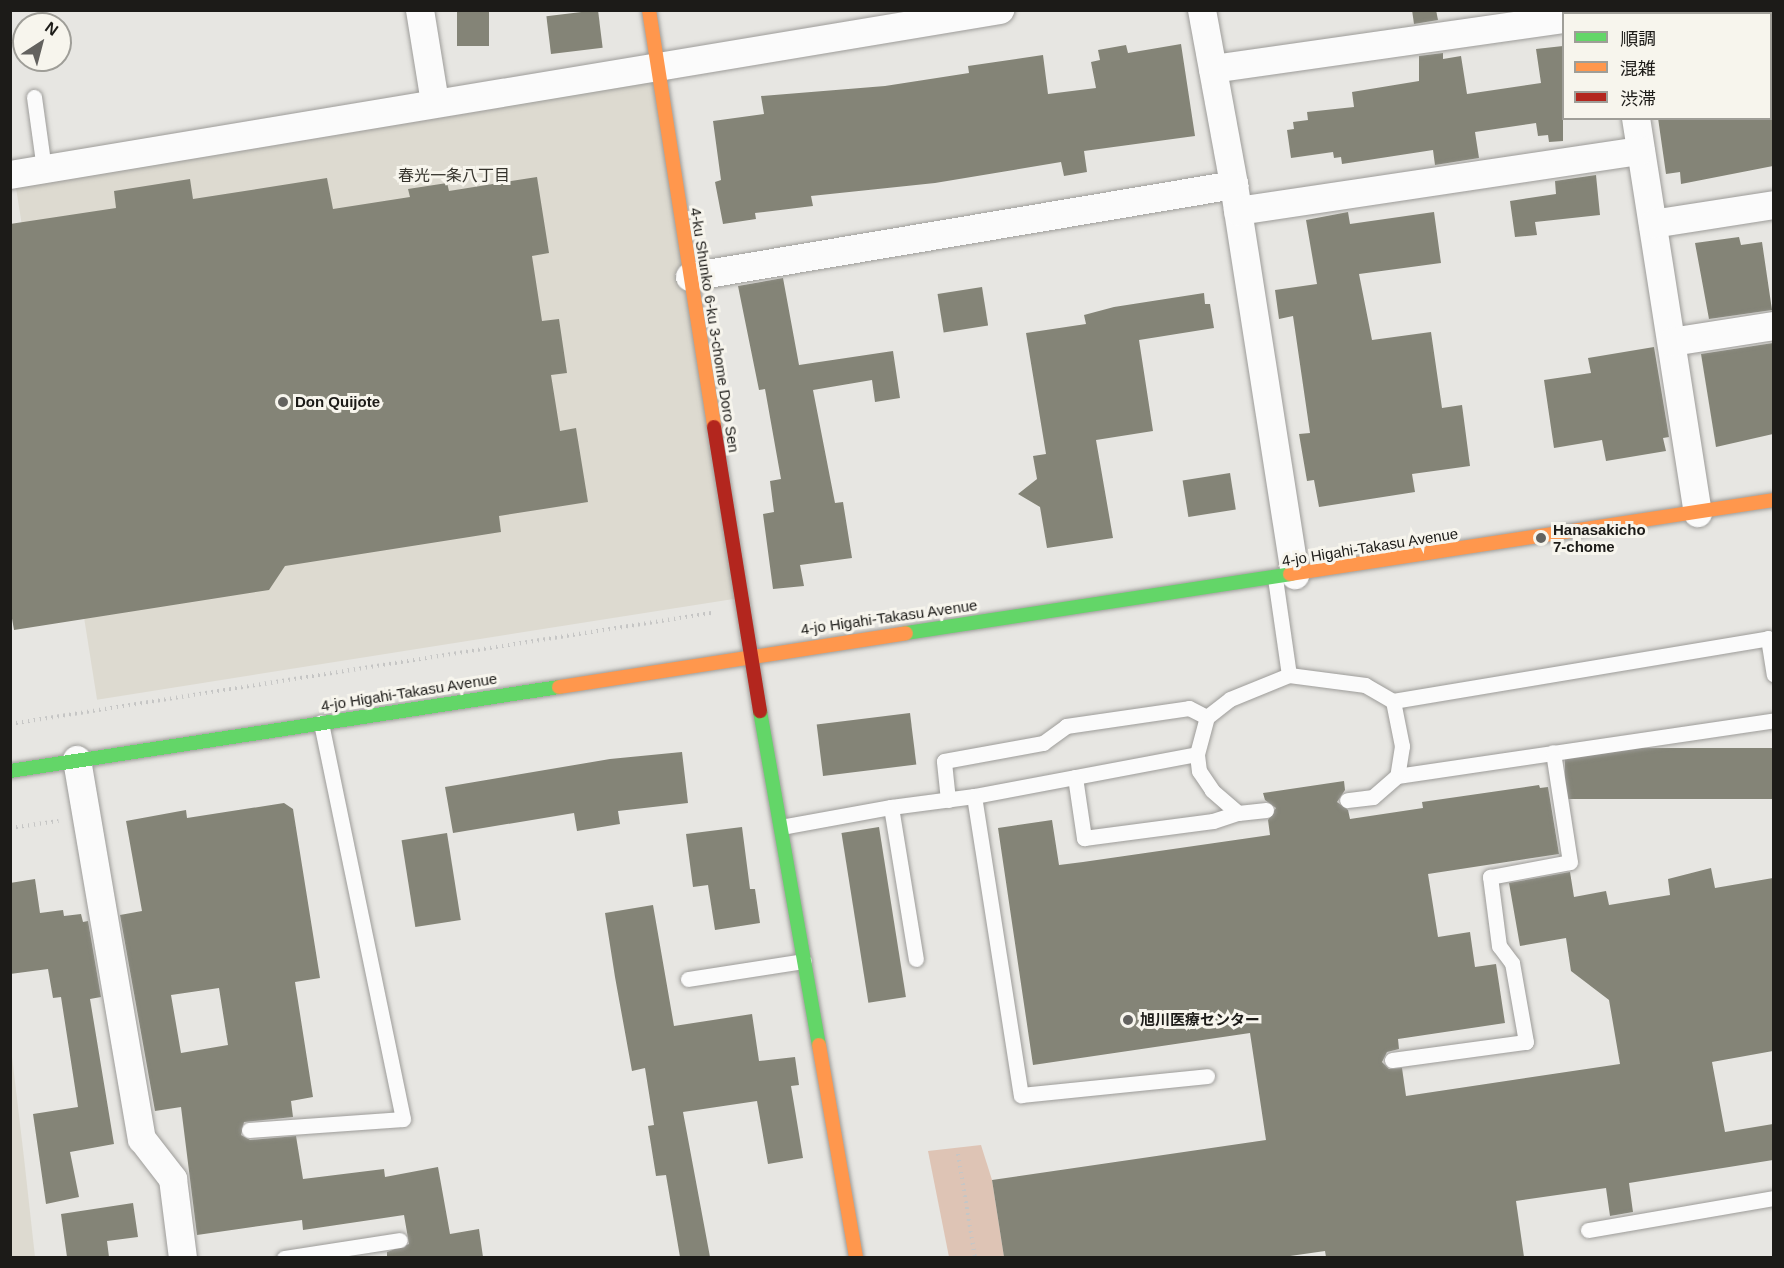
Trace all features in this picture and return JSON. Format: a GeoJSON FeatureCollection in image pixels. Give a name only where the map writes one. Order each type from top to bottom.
{"type":"FeatureCollection","features":[{"type":"Feature","properties":{"kind":"main road","name":"4-ku Shunko 6-ku 3-chome Doro Sen"},"geometry":{"type":"LineString","coordinates":[[649,10],[751,654],[856,1257]]}},
{"type":"Feature","properties":{"kind":"main road","name":"4-jo Higahi-Takasu Avenue"},"geometry":{"type":"LineString","coordinates":[[10,771],[751,654],[1285,577],[1773,500]]}},
{"type":"Feature","properties":{"kind":"street"},"geometry":{"type":"LineString","coordinates":[[420,10],[435,104]]}},
{"type":"Feature","properties":{"kind":"street"},"geometry":{"type":"LineString","coordinates":[[10,175],[1000,10]]}},
{"type":"Feature","properties":{"kind":"street"},"geometry":{"type":"LineString","coordinates":[[1202,10],[1236,198],[1285,577]]}},
{"type":"Feature","properties":{"kind":"street"},"geometry":{"type":"LineString","coordinates":[[1213,69],[1562,19]]}},
{"type":"Feature","properties":{"kind":"street"},"geometry":{"type":"LineString","coordinates":[[1636,120],[1698,513]]}},
{"type":"Feature","properties":{"kind":"street"},"geometry":{"type":"LineString","coordinates":[[690,277],[1236,198],[1641,151]]}},
{"type":"Feature","properties":{"kind":"street"},"geometry":{"type":"LineString","coordinates":[[1653,224],[1773,205]]}},
{"type":"Feature","properties":{"kind":"street"},"geometry":{"type":"LineString","coordinates":[[1672,342],[1773,326]]}},
{"type":"Feature","properties":{"kind":"street"},"geometry":{"type":"LineString","coordinates":[[76,760],[88,816],[142,1139],[174,1179],[183,1257]]}},
{"type":"Feature","properties":{"kind":"lane"},"geometry":{"type":"LineString","coordinates":[[34,98],[44,169]]}},
{"type":"Feature","properties":{"kind":"lane"},"geometry":{"type":"LineString","coordinates":[[1285,577],[1289,675]]}},
{"type":"Feature","properties":{"kind":"lane"},"geometry":{"type":"LineString","coordinates":[[1238,813],[1212,790],[1199,771],[1197,754],[1207,717],[1230,699],[1289,675],[1365,686],[1393,701],[1768,638],[1773,675]]}},
{"type":"Feature","properties":{"kind":"lane"},"geometry":{"type":"LineString","coordinates":[[1393,701],[1402,746],[1397,776]]}},
{"type":"Feature","properties":{"kind":"lane"},"geometry":{"type":"LineString","coordinates":[[948,800],[944,761],[1043,744],[1066,726],[1189,708],[1207,717]]}},
{"type":"Feature","properties":{"kind":"lane"},"geometry":{"type":"LineString","coordinates":[[1347,800],[1373,797],[1397,776],[1773,720]]}},
{"type":"Feature","properties":{"kind":"lane"},"geometry":{"type":"LineString","coordinates":[[249,1130],[403,1119],[321,722]]}},
{"type":"Feature","properties":{"kind":"lane"},"geometry":{"type":"LineString","coordinates":[[1392,1060],[1526,1042],[1512,963],[1499,946],[1490,878],[1570,862],[1554,752]]}},
{"type":"Feature","properties":{"kind":"lane"},"geometry":{"type":"LineString","coordinates":[[781,827],[891,807],[974,796],[1197,754]]}},
{"type":"Feature","properties":{"kind":"lane"},"geometry":{"type":"LineString","coordinates":[[1075,777],[1084,838],[1213,821],[1238,813],[1266,810]]}},
{"type":"Feature","properties":{"kind":"lane"},"geometry":{"type":"LineString","coordinates":[[974,796],[1021,1095],[1207,1076]]}},
{"type":"Feature","properties":{"kind":"lane"},"geometry":{"type":"LineString","coordinates":[[891,807],[916,959]]}},
{"type":"Feature","properties":{"kind":"lane"},"geometry":{"type":"LineString","coordinates":[[688,979],[804,961]]}},
{"type":"Feature","properties":{"kind":"lane"},"geometry":{"type":"LineString","coordinates":[[1588,1230],[1773,1198]]}},
{"type":"Feature","properties":{"kind":"lane"},"geometry":{"type":"LineString","coordinates":[[284,1257],[400,1240]]}},
{"type":"Feature","properties":{"kind":"path"},"geometry":{"type":"LineString","coordinates":[[10,724],[717,612]]}},
{"type":"Feature","properties":{"kind":"path"},"geometry":{"type":"LineString","coordinates":[[10,828],[88,816]]}},
{"type":"Feature","properties":{"kind":"path"},"geometry":{"type":"LineString","coordinates":[[958,1154],[975,1257]]}},
{"type":"Feature","properties":{"kind":"shaded area"},"geometry":{"type":"Polygon","coordinates":[[[659,67],[743,597],[97,700],[13,169],[659,67]]]}},
{"type":"Feature","properties":{"kind":"shaded area"},"geometry":{"type":"Polygon","coordinates":[[[11,1048],[24,1158],[35,1257],[11,1257],[11,1048]]]}},
{"type":"Feature","properties":{"kind":"shaded area"},"geometry":{"type":"Polygon","coordinates":[[[981,1145],[992,1180],[1004,1257],[949,1257],[928,1151],[981,1145]]]}},
{"type":"Feature","properties":{"kind":"building"},"geometry":{"type":"Polygon","coordinates":[[[457,10],[489,10],[489,46],[457,46],[457,10]]]}},
{"type":"Feature","properties":{"kind":"building"},"geometry":{"type":"Polygon","coordinates":[[[598,10],[603,48],[551,54],[546,16],[598,10]]]}},
{"type":"Feature","properties":{"kind":"building"},"geometry":{"type":"Polygon","coordinates":[[[1412,10],[1436,10],[1438,20],[1414,24],[1412,10]]]}},
{"type":"Feature","properties":{"kind":"building"},"geometry":{"type":"Polygon","coordinates":[[[1181,44],[1195,136],[1084,151],[1087,172],[1064,176],[1061,162],[935,183],[811,196],[813,206],[755,213],[756,219],[723,224],[715,182],[721,180],[713,121],[764,114],[761,96],[885,86],[969,73],[968,66],[1043,55],[1048,94],[1096,88],[1091,62],[1100,60],[1098,50],[1126,45],[1128,53],[1181,44]]]}},
{"type":"Feature","properties":{"kind":"building"},"geometry":{"type":"Polygon","coordinates":[[[1562,46],[1563,141],[1549,142],[1548,135],[1538,136],[1536,123],[1475,132],[1479,158],[1435,165],[1433,150],[1342,164],[1341,157],[1334,158],[1333,152],[1291,158],[1287,130],[1294,129],[1293,122],[1308,120],[1307,112],[1354,107],[1352,92],[1419,81],[1419,56],[1443,53],[1443,59],[1461,56],[1467,94],[1541,83],[1536,49],[1562,46]]]}},
{"type":"Feature","properties":{"kind":"building"},"geometry":{"type":"Polygon","coordinates":[[[1772,118],[1773,166],[1681,184],[1680,172],[1666,174],[1658,120],[1772,120],[1772,118]]]}},
{"type":"Feature","properties":{"kind":"building"},"geometry":{"type":"Polygon","coordinates":[[[1596,175],[1600,215],[1535,222],[1537,235],[1515,237],[1510,201],[1556,194],[1555,181],[1596,175]]]}},
{"type":"Feature","properties":{"kind":"building","name":"Don Quijote"},"geometry":{"type":"Polygon","coordinates":[[[537,177],[549,253],[532,256],[542,321],[559,319],[567,373],[551,375],[560,431],[576,428],[588,502],[499,516],[501,532],[285,566],[269,590],[14,630],[10,607],[10,224],[116,208],[114,191],[190,179],[193,199],[327,178],[333,209],[410,197],[408,189],[447,183],[449,191],[537,177]]]}},
{"type":"Feature","properties":{"kind":"building"},"geometry":{"type":"Polygon","coordinates":[[[1348,212],[1350,224],[1434,212],[1441,263],[1359,274],[1372,340],[1431,332],[1442,408],[1462,405],[1470,466],[1412,474],[1415,492],[1319,507],[1314,480],[1307,481],[1299,434],[1310,433],[1293,316],[1279,319],[1275,290],[1317,284],[1306,220],[1348,212]]]}},
{"type":"Feature","properties":{"kind":"building"},"geometry":{"type":"Polygon","coordinates":[[[1739,237],[1741,245],[1762,242],[1772,310],[1709,319],[1695,243],[1739,237]]]}},
{"type":"Feature","properties":{"kind":"building"},"geometry":{"type":"Polygon","coordinates":[[[783,278],[799,365],[893,351],[900,398],[875,402],[872,380],[813,390],[835,503],[843,502],[852,558],[800,565],[804,586],[773,589],[763,514],[774,512],[770,481],[781,479],[765,389],[759,390],[738,286],[783,278]]]}},
{"type":"Feature","properties":{"kind":"building"},"geometry":{"type":"Polygon","coordinates":[[[982,287],[988,326],[944,333],[938,294],[982,287]]]}},
{"type":"Feature","properties":{"kind":"building"},"geometry":{"type":"Polygon","coordinates":[[[1204,293],[1205,304],[1210,304],[1214,328],[1139,340],[1153,431],[1096,440],[1113,538],[1047,548],[1040,507],[1018,494],[1037,479],[1033,456],[1046,454],[1026,333],[1086,324],[1084,315],[1114,307],[1204,293]]]}},
{"type":"Feature","properties":{"kind":"building"},"geometry":{"type":"Polygon","coordinates":[[[1773,343],[1773,434],[1716,447],[1701,354],[1773,343]]]}},
{"type":"Feature","properties":{"kind":"building"},"geometry":{"type":"Polygon","coordinates":[[[1654,347],[1669,437],[1663,438],[1666,451],[1606,461],[1602,440],[1554,448],[1544,380],[1591,373],[1588,358],[1654,347]]]}},
{"type":"Feature","properties":{"kind":"building"},"geometry":{"type":"Polygon","coordinates":[[[1230,473],[1236,510],[1188,517],[1183,481],[1230,473]]]}},
{"type":"Feature","properties":{"kind":"building"},"geometry":{"type":"Polygon","coordinates":[[[910,713],[916,765],[823,776],[817,724],[910,713]]]}},
{"type":"Feature","properties":{"kind":"building"},"geometry":{"type":"Polygon","coordinates":[[[1565,748],[1773,748],[1773,799],[1565,799],[1565,748]]]}},
{"type":"Feature","properties":{"kind":"building"},"geometry":{"type":"Polygon","coordinates":[[[682,752],[688,803],[618,811],[620,824],[577,831],[574,813],[453,833],[445,787],[610,759],[682,752]]]}},
{"type":"Feature","properties":{"kind":"building","name":"旭川医療センター"},"geometry":{"type":"Polygon","coordinates":[[[1344,781],[1345,790],[1337,802],[1348,810],[1350,819],[1423,808],[1422,802],[1539,785],[1540,788],[1548,787],[1559,854],[1428,874],[1438,937],[1470,932],[1475,967],[1496,964],[1505,1023],[1398,1039],[1399,1049],[1387,1052],[1382,1062],[1389,1069],[1402,1068],[1406,1096],[1620,1064],[1609,1000],[1571,971],[1566,938],[1520,946],[1509,883],[1570,872],[1574,897],[1606,891],[1609,905],[1670,895],[1668,879],[1711,868],[1715,888],[1773,878],[1773,1051],[1712,1062],[1725,1132],[1773,1124],[1773,1160],[1629,1183],[1633,1212],[1610,1216],[1606,1188],[1516,1201],[1524,1257],[1326,1257],[1325,1251],[1283,1257],[1004,1257],[992,1180],[1266,1140],[1250,1033],[1033,1065],[998,828],[1052,820],[1059,865],[1083,862],[1270,835],[1268,820],[1276,808],[1265,800],[1263,793],[1344,781]]]}},
{"type":"Feature","properties":{"kind":"building"},"geometry":{"type":"Polygon","coordinates":[[[284,803],[293,809],[320,978],[295,982],[313,1097],[291,1101],[293,1117],[244,1122],[241,1135],[250,1140],[296,1136],[303,1179],[384,1169],[385,1177],[438,1167],[450,1234],[479,1229],[483,1257],[387,1257],[387,1252],[409,1244],[404,1215],[303,1230],[302,1220],[197,1235],[181,1107],[155,1111],[120,915],[142,911],[126,821],[186,810],[187,818],[284,803]],[[219,988],[171,995],[181,1053],[228,1045],[219,988]]]}},
{"type":"Feature","properties":{"kind":"building"},"geometry":{"type":"Polygon","coordinates":[[[742,827],[750,889],[755,889],[760,923],[715,930],[708,885],[693,887],[686,834],[742,827]]]}},
{"type":"Feature","properties":{"kind":"building"},"geometry":{"type":"Polygon","coordinates":[[[879,827],[906,997],[868,1003],[841,833],[879,827]]]}},
{"type":"Feature","properties":{"kind":"building"},"geometry":{"type":"Polygon","coordinates":[[[447,833],[461,920],[415,927],[402,840],[447,833]]]}},
{"type":"Feature","properties":{"kind":"building"},"geometry":{"type":"Polygon","coordinates":[[[35,879],[40,913],[63,910],[64,916],[81,914],[83,922],[88,921],[101,997],[90,999],[114,1144],[70,1152],[79,1197],[46,1204],[33,1114],[78,1107],[61,997],[53,998],[48,969],[10,974],[10,883],[35,879]]]}},
{"type":"Feature","properties":{"kind":"building"},"geometry":{"type":"Polygon","coordinates":[[[653,905],[674,1026],[752,1014],[759,1061],[795,1057],[799,1085],[791,1086],[803,1158],[768,1164],[757,1101],[683,1112],[710,1257],[680,1257],[666,1175],[656,1176],[648,1126],[654,1125],[645,1068],[632,1071],[615,977],[605,913],[653,905]]]}},
{"type":"Feature","properties":{"kind":"building"},"geometry":{"type":"Polygon","coordinates":[[[133,1203],[138,1237],[107,1241],[109,1257],[67,1257],[61,1214],[133,1203]]]}},
{"type":"Feature","properties":{"kind":"traffic: fast"},"geometry":{"type":"LineString","coordinates":[[906,633],[1290,574]]}},
{"type":"Feature","properties":{"kind":"traffic: fast"},"geometry":{"type":"LineString","coordinates":[[10,771],[559,687]]}},
{"type":"Feature","properties":{"kind":"traffic: fast"},"geometry":{"type":"LineString","coordinates":[[760,711],[819,1045]]}},
{"type":"Feature","properties":{"kind":"traffic: slow"},"geometry":{"type":"LineString","coordinates":[[649,10],[714,427]]}},
{"type":"Feature","properties":{"kind":"traffic: slow"},"geometry":{"type":"LineString","coordinates":[[1290,574],[1774,500]]}},
{"type":"Feature","properties":{"kind":"traffic: slow"},"geometry":{"type":"LineString","coordinates":[[559,687],[906,633]]}},
{"type":"Feature","properties":{"kind":"traffic: slow"},"geometry":{"type":"LineString","coordinates":[[819,1045],[856,1258]]}},
{"type":"Feature","properties":{"kind":"traffic: jam"},"geometry":{"type":"LineString","coordinates":[[714,427],[760,711]]}},
{"type":"Feature","properties":{"kind":"place","name":"Don Quijote"},"geometry":{"type":"Point","coordinates":[283,402]}},
{"type":"Feature","properties":{"kind":"place","name":"Hanasakicho 7-chome"},"geometry":{"type":"Point","coordinates":[1541,538]}},
{"type":"Feature","properties":{"kind":"place","name":"旭川医療センター"},"geometry":{"type":"Point","coordinates":[1128,1020]}},
{"type":"Feature","properties":{"kind":"district","name":"春光一条八丁目"},"geometry":{"type":"Point","coordinates":[454,176]}}]}
